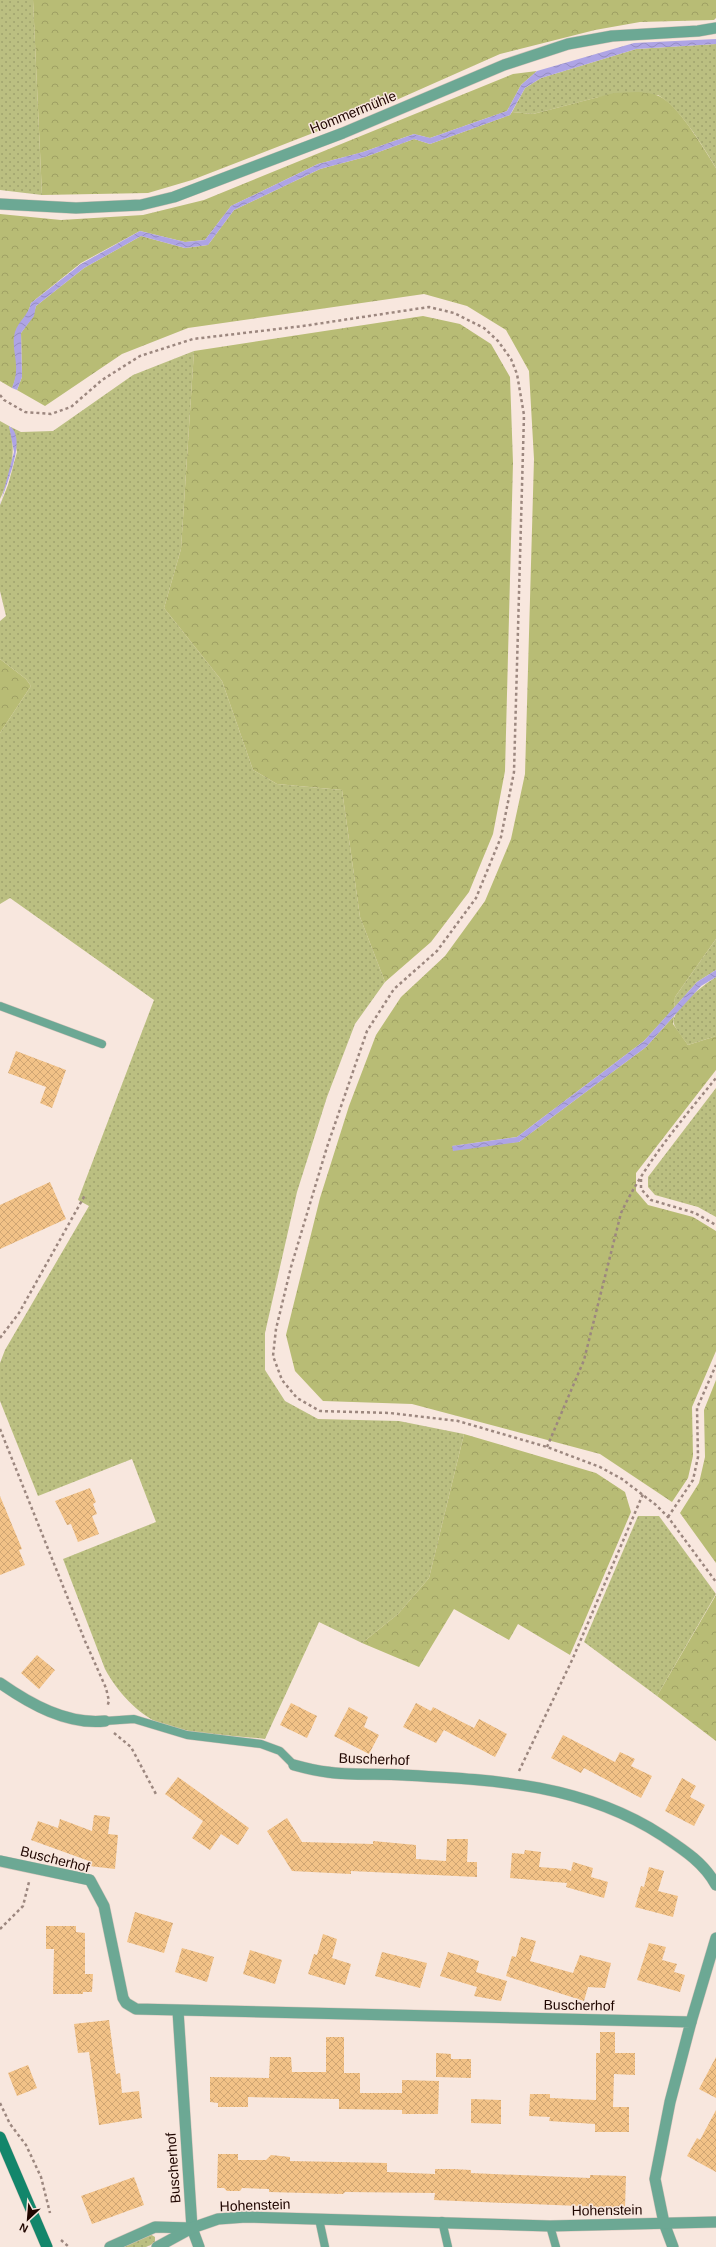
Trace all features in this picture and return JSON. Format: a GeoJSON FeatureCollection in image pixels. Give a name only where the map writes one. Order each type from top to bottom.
{"type":"FeatureCollection","features":[{"type":"Feature","properties":{"kind":"main road"},"geometry":{"type":"LineString","coordinates":[[0,2137],[47,2247]]}},
{"type":"Feature","properties":{"kind":"street","name":"Hommermühle"},"geometry":{"type":"LineString","coordinates":[[0,204],[49,207],[98,207],[141,205],[174,197],[343,133],[504,64],[568,44],[612,36],[698,31],[716,28]]}},
{"type":"Feature","properties":{"kind":"street"},"geometry":{"type":"LineString","coordinates":[[0,1683],[48,1710],[68,1719],[88,1723],[105,1721]]}},
{"type":"Feature","properties":{"kind":"street","name":"Buscherhof"},"geometry":{"type":"LineString","coordinates":[[294,1766],[328,1772],[513,1782],[572,1794],[605,1806],[642,1823],[691,1854],[711,1876],[716,1885]]}},
{"type":"Feature","properties":{"kind":"street","name":"Buscherhof"},"geometry":{"type":"LineString","coordinates":[[0,1861],[90,1880],[104,1906],[123,1998],[126,2003],[136,2009],[691,2022]]}},
{"type":"Feature","properties":{"kind":"street"},"geometry":{"type":"LineString","coordinates":[[673,2247],[664,2223],[655,2179],[670,2102],[691,2022],[716,1938]]}},
{"type":"Feature","properties":{"kind":"street","name":"Buscherhof"},"geometry":{"type":"LineString","coordinates":[[178,2011],[192,2228]]}},
{"type":"Feature","properties":{"kind":"street","name":"Hohenstein"},"geometry":{"type":"LineString","coordinates":[[157,2247],[192,2228],[218,2219],[246,2217],[442,2221],[550,2226],[716,2222]]}},
{"type":"Feature","properties":{"kind":"street","name":"Hohenstein"},"geometry":{"type":"LineString","coordinates":[[110,2247],[155,2227],[192,2228]]}},
{"type":"Feature","properties":{"kind":"street"},"geometry":{"type":"LineString","coordinates":[[192,2228],[199,2247]]}},
{"type":"Feature","properties":{"kind":"lane"},"geometry":{"type":"LineString","coordinates":[[0,1006],[102,1044]]}},
{"type":"Feature","properties":{"kind":"lane","name":"Buscherhof"},"geometry":{"type":"LineString","coordinates":[[105,1721],[134,1719],[187,1735],[261,1744],[280,1751],[294,1766]]}},
{"type":"Feature","properties":{"kind":"lane"},"geometry":{"type":"LineString","coordinates":[[319,2219],[326,2247]]}},
{"type":"Feature","properties":{"kind":"lane"},"geometry":{"type":"LineString","coordinates":[[442,2221],[448,2247]]}},
{"type":"Feature","properties":{"kind":"lane"},"geometry":{"type":"LineString","coordinates":[[550,2226],[556,2247]]}},
{"type":"Feature","properties":{"kind":"path"},"geometry":{"type":"LineString","coordinates":[[0,395],[4,400],[25,412],[51,414],[71,407],[102,380],[140,356],[193,339],[303,326],[430,307],[454,313],[484,328],[498,341],[511,359],[522,392],[524,414],[521,572],[514,772],[501,837],[476,898],[437,951],[394,989],[367,1031],[327,1147],[291,1267],[276,1329],[273,1356],[282,1380],[297,1398],[320,1411],[390,1413],[458,1421],[547,1448],[600,1467],[622,1479],[643,1494],[668,1517],[716,1582]]}},
{"type":"Feature","properties":{"kind":"path"},"geometry":{"type":"LineString","coordinates":[[547,1448],[584,1360],[621,1213],[631,1192],[716,1078]]}},
{"type":"Feature","properties":{"kind":"path"},"geometry":{"type":"LineString","coordinates":[[641,1178],[641,1190],[651,1200],[695,1212],[716,1225]]}},
{"type":"Feature","properties":{"kind":"path"},"geometry":{"type":"LineString","coordinates":[[0,1338],[19,1313],[85,1195]]}},
{"type":"Feature","properties":{"kind":"path"},"geometry":{"type":"LineString","coordinates":[[668,1517],[693,1480],[698,1457],[697,1408],[716,1365]]}},
{"type":"Feature","properties":{"kind":"path"},"geometry":{"type":"LineString","coordinates":[[0,1429],[85,1641],[106,1688],[109,1701],[105,1721],[111,1731],[131,1747],[156,1796]]}},
{"type":"Feature","properties":{"kind":"path"},"geometry":{"type":"LineString","coordinates":[[513,1782],[573,1658],[643,1494]]}},
{"type":"Feature","properties":{"kind":"path"},"geometry":{"type":"LineString","coordinates":[[0,1929],[23,1906],[32,1867]]}},
{"type":"Feature","properties":{"kind":"path"},"geometry":{"type":"LineString","coordinates":[[0,2103],[10,2124],[26,2145],[41,2177],[51,2219]]}},
{"type":"Feature","properties":{"kind":"path"},"geometry":{"type":"LineString","coordinates":[[59,2237],[69,2247]]}},
{"type":"Feature","properties":{"kind":"green space"},"geometry":{"type":"Polygon","coordinates":[[[0,0],[33,0],[42,195],[0,190],[0,0]]]}},
{"type":"Feature","properties":{"kind":"green space"},"geometry":{"type":"Polygon","coordinates":[[[33,0],[716,0],[716,18],[714,20],[640,22],[595,30],[500,54],[385,105],[192,180],[148,193],[42,195],[33,0]]]}},
{"type":"Feature","properties":{"kind":"green space"},"geometry":{"type":"Polygon","coordinates":[[[716,44],[716,168],[683,118],[675,109],[658,95],[599,97],[533,114],[512,112],[525,88],[541,78],[636,49],[716,44]]]}},
{"type":"Feature","properties":{"kind":"green space"},"geometry":{"type":"Polygon","coordinates":[[[537,71],[521,85],[507,111],[430,138],[414,134],[363,152],[318,164],[231,206],[205,240],[185,242],[140,231],[81,263],[31,303],[28,312],[18,329],[14,341],[17,368],[16,378],[12,388],[0,381],[0,214],[61,220],[143,215],[204,200],[513,74],[537,71]]]}},
{"type":"Feature","properties":{"kind":"green space"},"geometry":{"type":"Polygon","coordinates":[[[638,92],[658,96],[671,104],[692,131],[716,168],[716,939],[675,997],[674,1008],[644,1041],[517,1137],[452,1146],[519,1142],[646,1047],[674,1016],[673,1024],[688,1045],[716,1036],[716,1070],[636,1173],[636,1191],[648,1205],[693,1217],[716,1231],[716,1351],[692,1407],[693,1456],[688,1478],[672,1502],[600,1454],[412,1404],[323,1401],[295,1371],[286,1335],[320,1198],[349,1106],[376,1035],[401,997],[445,956],[485,901],[511,839],[525,774],[534,459],[529,371],[506,330],[467,306],[424,294],[188,328],[122,354],[45,406],[17,390],[22,377],[21,333],[33,316],[36,306],[84,268],[141,236],[185,248],[208,245],[234,210],[320,169],[365,157],[414,139],[430,144],[510,115],[512,112],[533,114],[614,93],[638,92]]]}},
{"type":"Feature","properties":{"kind":"green space"},"geometry":{"type":"Polygon","coordinates":[[[423,316],[460,324],[491,344],[510,377],[513,463],[505,771],[493,834],[469,892],[431,942],[385,982],[360,917],[342,790],[277,784],[253,770],[222,681],[164,608],[181,549],[194,351],[423,316]]]}},
{"type":"Feature","properties":{"kind":"green space"},"geometry":{"type":"Polygon","coordinates":[[[194,351],[181,549],[164,608],[222,681],[253,770],[277,784],[342,790],[360,917],[385,982],[355,1024],[327,1097],[297,1192],[265,1333],[265,1370],[285,1401],[318,1419],[399,1421],[464,1434],[429,1578],[398,1614],[362,1643],[319,1622],[265,1739],[198,1733],[172,1728],[152,1720],[136,1708],[115,1685],[105,1669],[63,1559],[156,1522],[132,1459],[38,1496],[0,1401],[0,1363],[5,1350],[89,1206],[78,1200],[154,1000],[10,898],[0,904],[0,733],[31,686],[26,679],[0,659],[0,621],[6,616],[0,591],[0,505],[8,485],[17,452],[11,427],[21,432],[53,431],[133,375],[194,351]]]}},
{"type":"Feature","properties":{"kind":"green space"},"geometry":{"type":"Polygon","coordinates":[[[0,421],[9,426],[13,444],[13,454],[10,472],[0,499],[0,421]]]}},
{"type":"Feature","properties":{"kind":"green space"},"geometry":{"type":"Polygon","coordinates":[[[0,659],[26,679],[31,686],[0,733],[0,659]]]}},
{"type":"Feature","properties":{"kind":"green space"},"geometry":{"type":"Polygon","coordinates":[[[716,939],[716,970],[697,982],[674,1008],[675,997],[716,939]]]}},
{"type":"Feature","properties":{"kind":"green space"},"geometry":{"type":"Polygon","coordinates":[[[716,977],[716,1036],[688,1045],[675,1027],[674,1018],[682,1005],[689,998],[716,977]]]}},
{"type":"Feature","properties":{"kind":"green space"},"geometry":{"type":"Polygon","coordinates":[[[716,1088],[716,1217],[698,1207],[655,1195],[648,1187],[648,1177],[716,1088]]]}},
{"type":"Feature","properties":{"kind":"green space"},"geometry":{"type":"Polygon","coordinates":[[[716,1380],[716,1563],[680,1513],[699,1483],[705,1457],[704,1410],[716,1380]]]}},
{"type":"Feature","properties":{"kind":"green space"},"geometry":{"type":"Polygon","coordinates":[[[464,1434],[596,1473],[625,1492],[631,1512],[570,1655],[518,1624],[509,1640],[454,1609],[419,1667],[362,1643],[398,1614],[429,1578],[464,1434]]]}},
{"type":"Feature","properties":{"kind":"green space"},"geometry":{"type":"Polygon","coordinates":[[[638,1516],[659,1516],[716,1594],[657,1696],[584,1642],[638,1516]]]}},
{"type":"Feature","properties":{"kind":"green space"},"geometry":{"type":"Polygon","coordinates":[[[716,1595],[716,1741],[657,1696],[716,1595]]]}},
{"type":"Feature","properties":{"kind":"green space"},"geometry":{"type":"Polygon","coordinates":[[[150,2234],[155,2237],[155,2243],[146,2247],[122,2247],[150,2234]]]}},
{"type":"Feature","properties":{"kind":"water"},"geometry":{"type":"Polygon","coordinates":[[[716,39],[716,44],[636,49],[541,78],[525,88],[510,115],[430,144],[414,139],[365,157],[320,169],[234,210],[208,245],[185,248],[141,236],[84,268],[36,306],[34,316],[21,333],[22,377],[17,390],[12,388],[16,372],[14,345],[15,332],[28,311],[31,303],[81,264],[140,231],[185,242],[205,240],[231,206],[318,164],[363,152],[414,134],[430,138],[507,111],[521,85],[537,71],[634,43],[716,39]]]}},
{"type":"Feature","properties":{"kind":"water"},"geometry":{"type":"Polygon","coordinates":[[[9,426],[15,432],[17,441],[16,452],[14,464],[0,505],[14,452],[9,426]]]}},
{"type":"Feature","properties":{"kind":"water"},"geometry":{"type":"Polygon","coordinates":[[[716,970],[716,977],[701,986],[646,1047],[519,1142],[453,1151],[452,1146],[517,1137],[644,1041],[697,982],[716,970]]]}},
{"type":"Feature","properties":{"kind":"building"},"geometry":{"type":"Polygon","coordinates":[[[16,1051],[66,1070],[52,1108],[40,1103],[46,1087],[8,1073],[16,1051]]]}},
{"type":"Feature","properties":{"kind":"building"},"geometry":{"type":"Polygon","coordinates":[[[50,1182],[66,1219],[0,1249],[0,1205],[50,1182]]]}},
{"type":"Feature","properties":{"kind":"building"},"geometry":{"type":"Polygon","coordinates":[[[90,1488],[96,1502],[93,1504],[97,1514],[92,1516],[99,1534],[78,1542],[71,1524],[67,1525],[55,1501],[90,1488]]]}},
{"type":"Feature","properties":{"kind":"building"},"geometry":{"type":"Polygon","coordinates":[[[0,1496],[22,1549],[19,1550],[25,1565],[0,1575],[0,1496]]]}},
{"type":"Feature","properties":{"kind":"building"},"geometry":{"type":"Polygon","coordinates":[[[37,1655],[55,1670],[39,1689],[21,1673],[37,1655]]]}},
{"type":"Feature","properties":{"kind":"building"},"geometry":{"type":"Polygon","coordinates":[[[291,1703],[317,1716],[307,1738],[280,1725],[291,1703]]]}},
{"type":"Feature","properties":{"kind":"building"},"geometry":{"type":"Polygon","coordinates":[[[416,1703],[431,1711],[433,1707],[474,1728],[479,1719],[507,1734],[495,1757],[444,1730],[436,1743],[403,1727],[416,1703]]]}},
{"type":"Feature","properties":{"kind":"building"},"geometry":{"type":"Polygon","coordinates":[[[349,1707],[368,1717],[364,1727],[379,1735],[369,1754],[334,1736],[349,1707]]]}},
{"type":"Feature","properties":{"kind":"building"},"geometry":{"type":"Polygon","coordinates":[[[563,1735],[615,1762],[620,1752],[635,1759],[631,1766],[652,1776],[641,1798],[584,1768],[581,1773],[551,1758],[563,1735]]]}},
{"type":"Feature","properties":{"kind":"building"},"geometry":{"type":"Polygon","coordinates":[[[178,1777],[249,1828],[238,1845],[221,1834],[210,1850],[192,1838],[203,1821],[165,1794],[178,1777]]]}},
{"type":"Feature","properties":{"kind":"building"},"geometry":{"type":"Polygon","coordinates":[[[682,1778],[696,1786],[690,1797],[705,1805],[694,1826],[665,1811],[682,1778]]]}},
{"type":"Feature","properties":{"kind":"building"},"geometry":{"type":"Polygon","coordinates":[[[94,1815],[110,1817],[108,1834],[118,1835],[115,1869],[89,1866],[89,1861],[31,1840],[38,1821],[58,1828],[60,1819],[92,1831],[94,1815]]]}},
{"type":"Feature","properties":{"kind":"building"},"geometry":{"type":"Polygon","coordinates":[[[287,1818],[302,1842],[373,1844],[373,1841],[416,1845],[416,1859],[446,1861],[447,1839],[468,1839],[467,1862],[477,1862],[477,1877],[351,1871],[351,1874],[292,1871],[267,1831],[287,1818]]]}},
{"type":"Feature","properties":{"kind":"building"},"geometry":{"type":"Polygon","coordinates":[[[525,1850],[541,1852],[539,1867],[566,1869],[571,1871],[573,1862],[593,1868],[591,1877],[608,1882],[604,1898],[566,1887],[567,1883],[510,1878],[512,1853],[524,1854],[525,1850]]]}},
{"type":"Feature","properties":{"kind":"building"},"geometry":{"type":"Polygon","coordinates":[[[649,1867],[664,1871],[658,1891],[678,1896],[673,1917],[635,1907],[641,1886],[644,1887],[649,1867]]]}},
{"type":"Feature","properties":{"kind":"building"},"geometry":{"type":"Polygon","coordinates":[[[135,1912],[173,1923],[164,1953],[127,1942],[135,1912]]]}},
{"type":"Feature","properties":{"kind":"building"},"geometry":{"type":"Polygon","coordinates":[[[46,1926],[76,1926],[76,1932],[85,1933],[85,1974],[93,1974],[92,1992],[83,1992],[83,1994],[53,1994],[54,1949],[46,1949],[46,1926]]]}},
{"type":"Feature","properties":{"kind":"building"},"geometry":{"type":"Polygon","coordinates":[[[323,1934],[337,1939],[332,1958],[351,1964],[345,1985],[308,1974],[314,1954],[317,1955],[323,1934]]]}},
{"type":"Feature","properties":{"kind":"building"},"geometry":{"type":"Polygon","coordinates":[[[521,1937],[536,1941],[530,1961],[573,1973],[580,1955],[611,1963],[605,1988],[588,1987],[584,2001],[506,1976],[512,1956],[516,1957],[521,1937]]]}},
{"type":"Feature","properties":{"kind":"building"},"geometry":{"type":"Polygon","coordinates":[[[649,1943],[666,1947],[662,1960],[677,1964],[674,1972],[685,1975],[680,1992],[637,1980],[649,1943]]]}},
{"type":"Feature","properties":{"kind":"building"},"geometry":{"type":"Polygon","coordinates":[[[182,1948],[214,1957],[207,1982],[175,1972],[182,1948]]]}},
{"type":"Feature","properties":{"kind":"building"},"geometry":{"type":"Polygon","coordinates":[[[250,1950],[282,1960],[275,1984],[243,1974],[250,1950]]]}},
{"type":"Feature","properties":{"kind":"building"},"geometry":{"type":"Polygon","coordinates":[[[382,1952],[427,1963],[420,1988],[375,1976],[382,1952]]]}},
{"type":"Feature","properties":{"kind":"building"},"geometry":{"type":"Polygon","coordinates":[[[448,1952],[479,1961],[476,1972],[507,1981],[501,2001],[474,1996],[477,1987],[440,1976],[448,1952]]]}},
{"type":"Feature","properties":{"kind":"building"},"geometry":{"type":"Polygon","coordinates":[[[109,2020],[116,2074],[120,2073],[122,2093],[139,2091],[142,2118],[99,2125],[89,2052],[78,2053],[74,2024],[109,2020]]]}},
{"type":"Feature","properties":{"kind":"building"},"geometry":{"type":"Polygon","coordinates":[[[600,2032],[615,2032],[615,2053],[635,2053],[635,2075],[614,2074],[613,2107],[629,2107],[629,2132],[595,2132],[595,2124],[549,2121],[550,2117],[529,2116],[530,2094],[550,2094],[550,2098],[596,2100],[596,2053],[600,2053],[600,2032]]]}},
{"type":"Feature","properties":{"kind":"building"},"geometry":{"type":"Polygon","coordinates":[[[326,2037],[344,2037],[344,2073],[360,2073],[360,2093],[402,2093],[402,2080],[439,2081],[438,2114],[402,2114],[402,2110],[339,2109],[339,2099],[248,2097],[248,2107],[218,2107],[218,2103],[210,2102],[210,2077],[269,2078],[270,2057],[291,2057],[292,2072],[326,2072],[326,2037]]]}},
{"type":"Feature","properties":{"kind":"building"},"geometry":{"type":"Polygon","coordinates":[[[436,2053],[451,2054],[451,2059],[471,2059],[471,2078],[436,2077],[436,2053]]]}},
{"type":"Feature","properties":{"kind":"building"},"geometry":{"type":"Polygon","coordinates":[[[716,2057],[716,2098],[699,2089],[716,2057]]]}},
{"type":"Feature","properties":{"kind":"building"},"geometry":{"type":"Polygon","coordinates":[[[28,2065],[37,2088],[17,2096],[8,2073],[28,2065]]]}},
{"type":"Feature","properties":{"kind":"building"},"geometry":{"type":"Polygon","coordinates":[[[471,2099],[501,2100],[501,2124],[471,2123],[471,2099]]]}},
{"type":"Feature","properties":{"kind":"building"},"geometry":{"type":"Polygon","coordinates":[[[716,2110],[716,2172],[687,2156],[697,2138],[700,2140],[716,2110]]]}},
{"type":"Feature","properties":{"kind":"building"},"geometry":{"type":"Polygon","coordinates":[[[218,2154],[238,2154],[238,2160],[266,2160],[271,2155],[290,2157],[290,2161],[387,2163],[387,2172],[435,2174],[435,2169],[453,2169],[471,2170],[471,2173],[590,2178],[590,2175],[626,2176],[625,2208],[434,2200],[435,2193],[345,2192],[343,2194],[269,2192],[269,2189],[242,2188],[240,2191],[227,2191],[224,2188],[217,2188],[218,2154]]]}},
{"type":"Feature","properties":{"kind":"building"},"geometry":{"type":"Polygon","coordinates":[[[134,2177],[144,2205],[92,2224],[81,2196],[134,2177]]]}}]}
